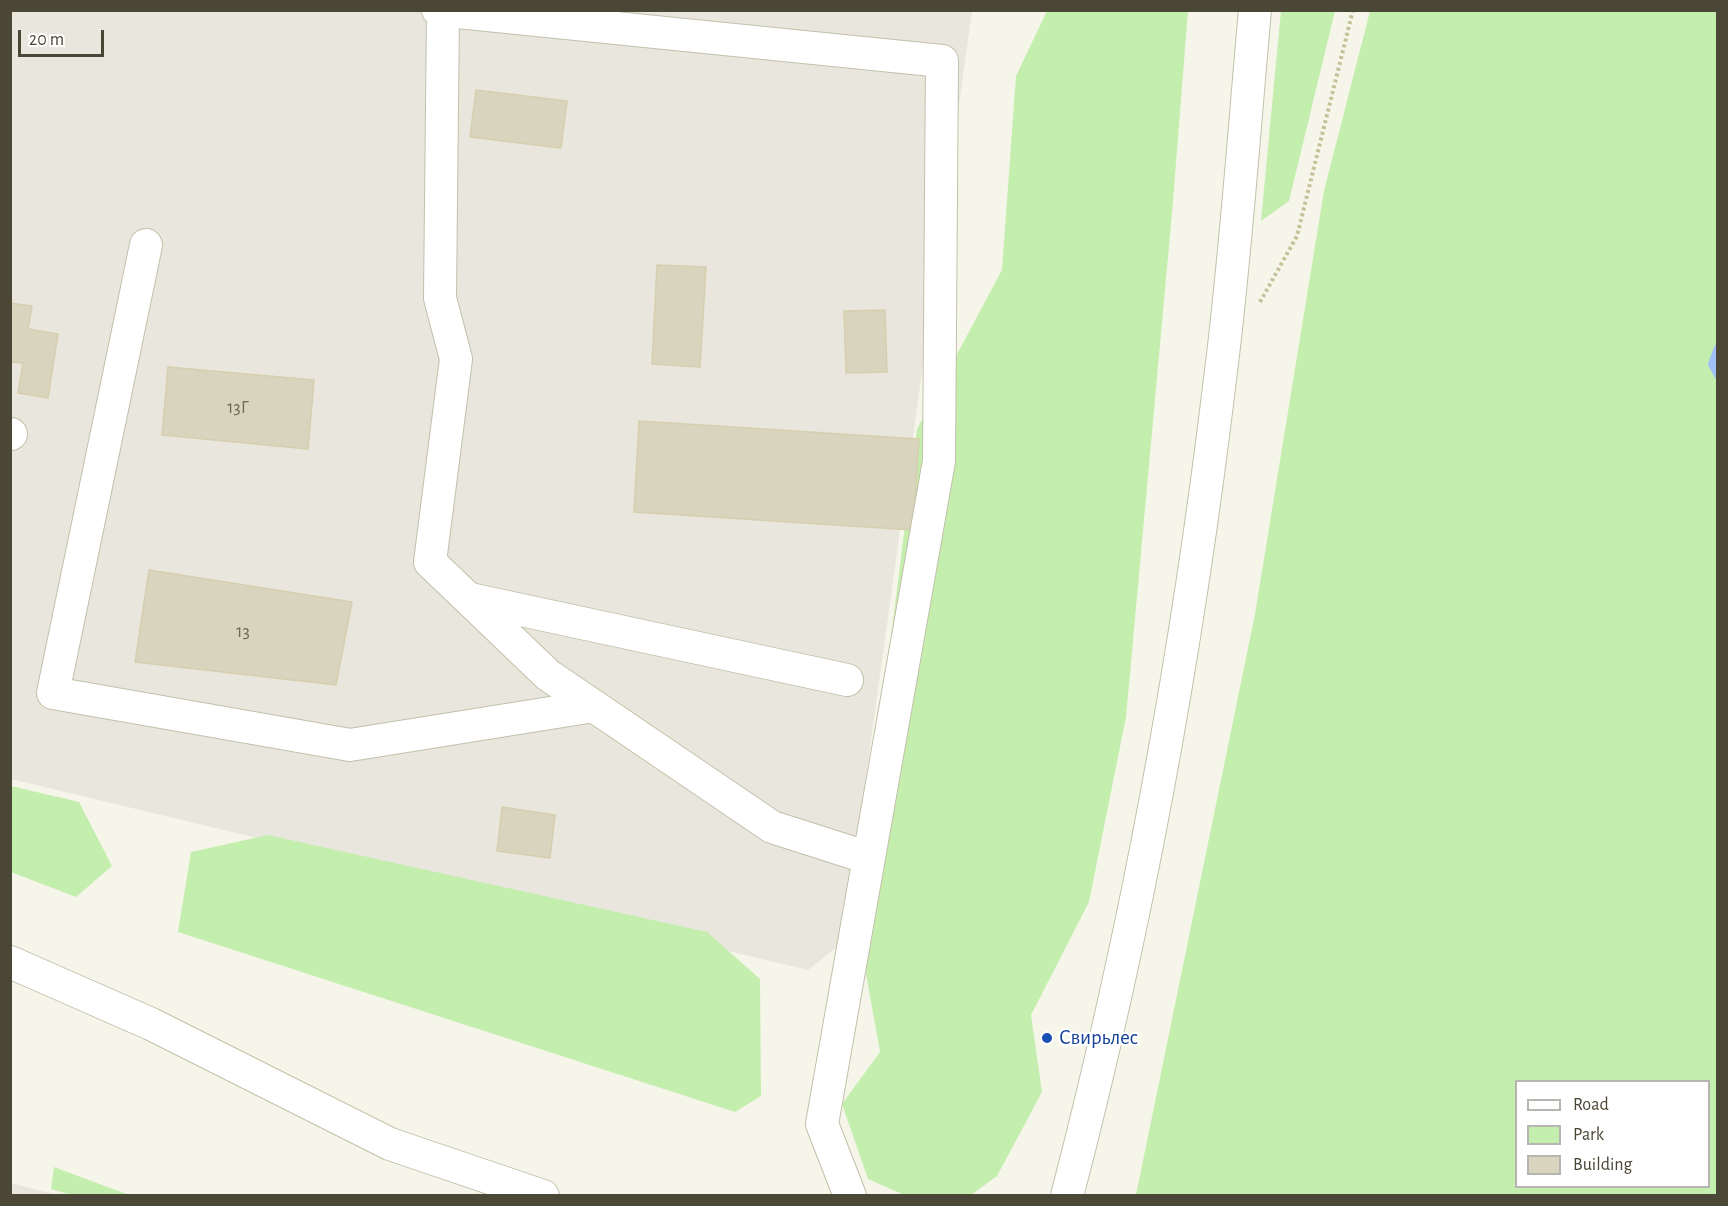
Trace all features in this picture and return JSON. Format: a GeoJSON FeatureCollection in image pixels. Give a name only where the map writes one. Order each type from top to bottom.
{"type":"FeatureCollection","features":[{"type":"Feature","properties":{"kind":"street"},"geometry":{"type":"LineString","coordinates":[[438,10],[942,61],[939,461],[822,1124],[850,1196]]}},
{"type":"Feature","properties":{"kind":"street"},"geometry":{"type":"LineString","coordinates":[[1066,1196],[1097,1081],[1125,952],[1165,761],[1185,638],[1221,371],[1255,10]]}},
{"type":"Feature","properties":{"kind":"street"},"geometry":{"type":"LineString","coordinates":[[443,11],[440,298],[456,359],[430,562],[548,675],[772,827],[869,858]]}},
{"type":"Feature","properties":{"kind":"street"},"geometry":{"type":"LineString","coordinates":[[146,245],[53,693],[350,745],[594,706]]}},
{"type":"Feature","properties":{"kind":"street"},"geometry":{"type":"LineString","coordinates":[[468,599],[847,680]]}},
{"type":"Feature","properties":{"kind":"street"},"geometry":{"type":"LineString","coordinates":[[13,965],[151,1024],[390,1144],[543,1196]]}},
{"type":"Feature","properties":{"kind":"path"},"geometry":{"type":"LineString","coordinates":[[1256,309],[1297,237],[1353,10]]}},
{"type":"Feature","properties":{"kind":"shaded area"},"geometry":{"type":"Polygon","coordinates":[[[11,11],[972,11],[843,942],[808,970],[11,779],[11,11]]]}},
{"type":"Feature","properties":{"kind":"shaded area"},"geometry":{"type":"Polygon","coordinates":[[[11,1183],[58,1195],[11,1195],[11,1183]]]}},
{"type":"Feature","properties":{"kind":"green space"},"geometry":{"type":"Polygon","coordinates":[[[1047,11],[1188,11],[1126,717],[1089,902],[1031,1015],[1042,1092],[997,1176],[971,1195],[904,1195],[868,1179],[842,1104],[880,1052],[856,918],[917,429],[1002,270],[1016,76],[1047,11]]]}},
{"type":"Feature","properties":{"kind":"green space"},"geometry":{"type":"Polygon","coordinates":[[[1281,11],[1335,11],[1289,201],[1261,221],[1281,11]]]}},
{"type":"Feature","properties":{"kind":"green space"},"geometry":{"type":"Polygon","coordinates":[[[1370,11],[1717,11],[1717,1195],[1136,1195],[1255,614],[1324,191],[1370,11]]]}},
{"type":"Feature","properties":{"kind":"green space"},"geometry":{"type":"Polygon","coordinates":[[[11,786],[79,802],[112,866],[76,897],[11,872],[11,786]]]}},
{"type":"Feature","properties":{"kind":"green space"},"geometry":{"type":"Polygon","coordinates":[[[268,835],[707,932],[760,979],[761,1096],[735,1112],[178,932],[191,852],[268,835]]]}},
{"type":"Feature","properties":{"kind":"green space"},"geometry":{"type":"Polygon","coordinates":[[[54,1167],[129,1195],[72,1195],[51,1189],[54,1167]]]}},
{"type":"Feature","properties":{"kind":"building"},"geometry":{"type":"Polygon","coordinates":[[[476,90],[567,101],[561,148],[470,137],[476,90]]]}},
{"type":"Feature","properties":{"kind":"building"},"geometry":{"type":"Polygon","coordinates":[[[657,265],[706,267],[700,367],[652,364],[657,265]]]}},
{"type":"Feature","properties":{"kind":"building"},"geometry":{"type":"Polygon","coordinates":[[[10,303],[32,306],[28,329],[58,334],[48,398],[18,393],[23,363],[10,362],[10,303]]]}},
{"type":"Feature","properties":{"kind":"building"},"geometry":{"type":"Polygon","coordinates":[[[885,310],[887,372],[846,373],[844,311],[885,310]]]}},
{"type":"Feature","properties":{"kind":"building"},"geometry":{"type":"Polygon","coordinates":[[[168,367],[314,380],[308,449],[162,435],[168,367]]]}},
{"type":"Feature","properties":{"kind":"building"},"geometry":{"type":"Polygon","coordinates":[[[639,421],[919,439],[913,530],[634,512],[639,421]]]}},
{"type":"Feature","properties":{"kind":"building"},"geometry":{"type":"Polygon","coordinates":[[[149,570],[352,602],[336,685],[135,662],[149,570]]]}},
{"type":"Feature","properties":{"kind":"building"},"geometry":{"type":"Polygon","coordinates":[[[502,807],[555,815],[550,858],[497,851],[502,807]]]}},
{"type":"Feature","properties":{"kind":"waterway"},"geometry":{"type":"LineString","coordinates":[[1718,348],[1712,364],[1718,375]]}},
{"type":"Feature","properties":{"kind":"place","name":"Свирьлес"},"geometry":{"type":"Point","coordinates":[1047,1038]}}]}
